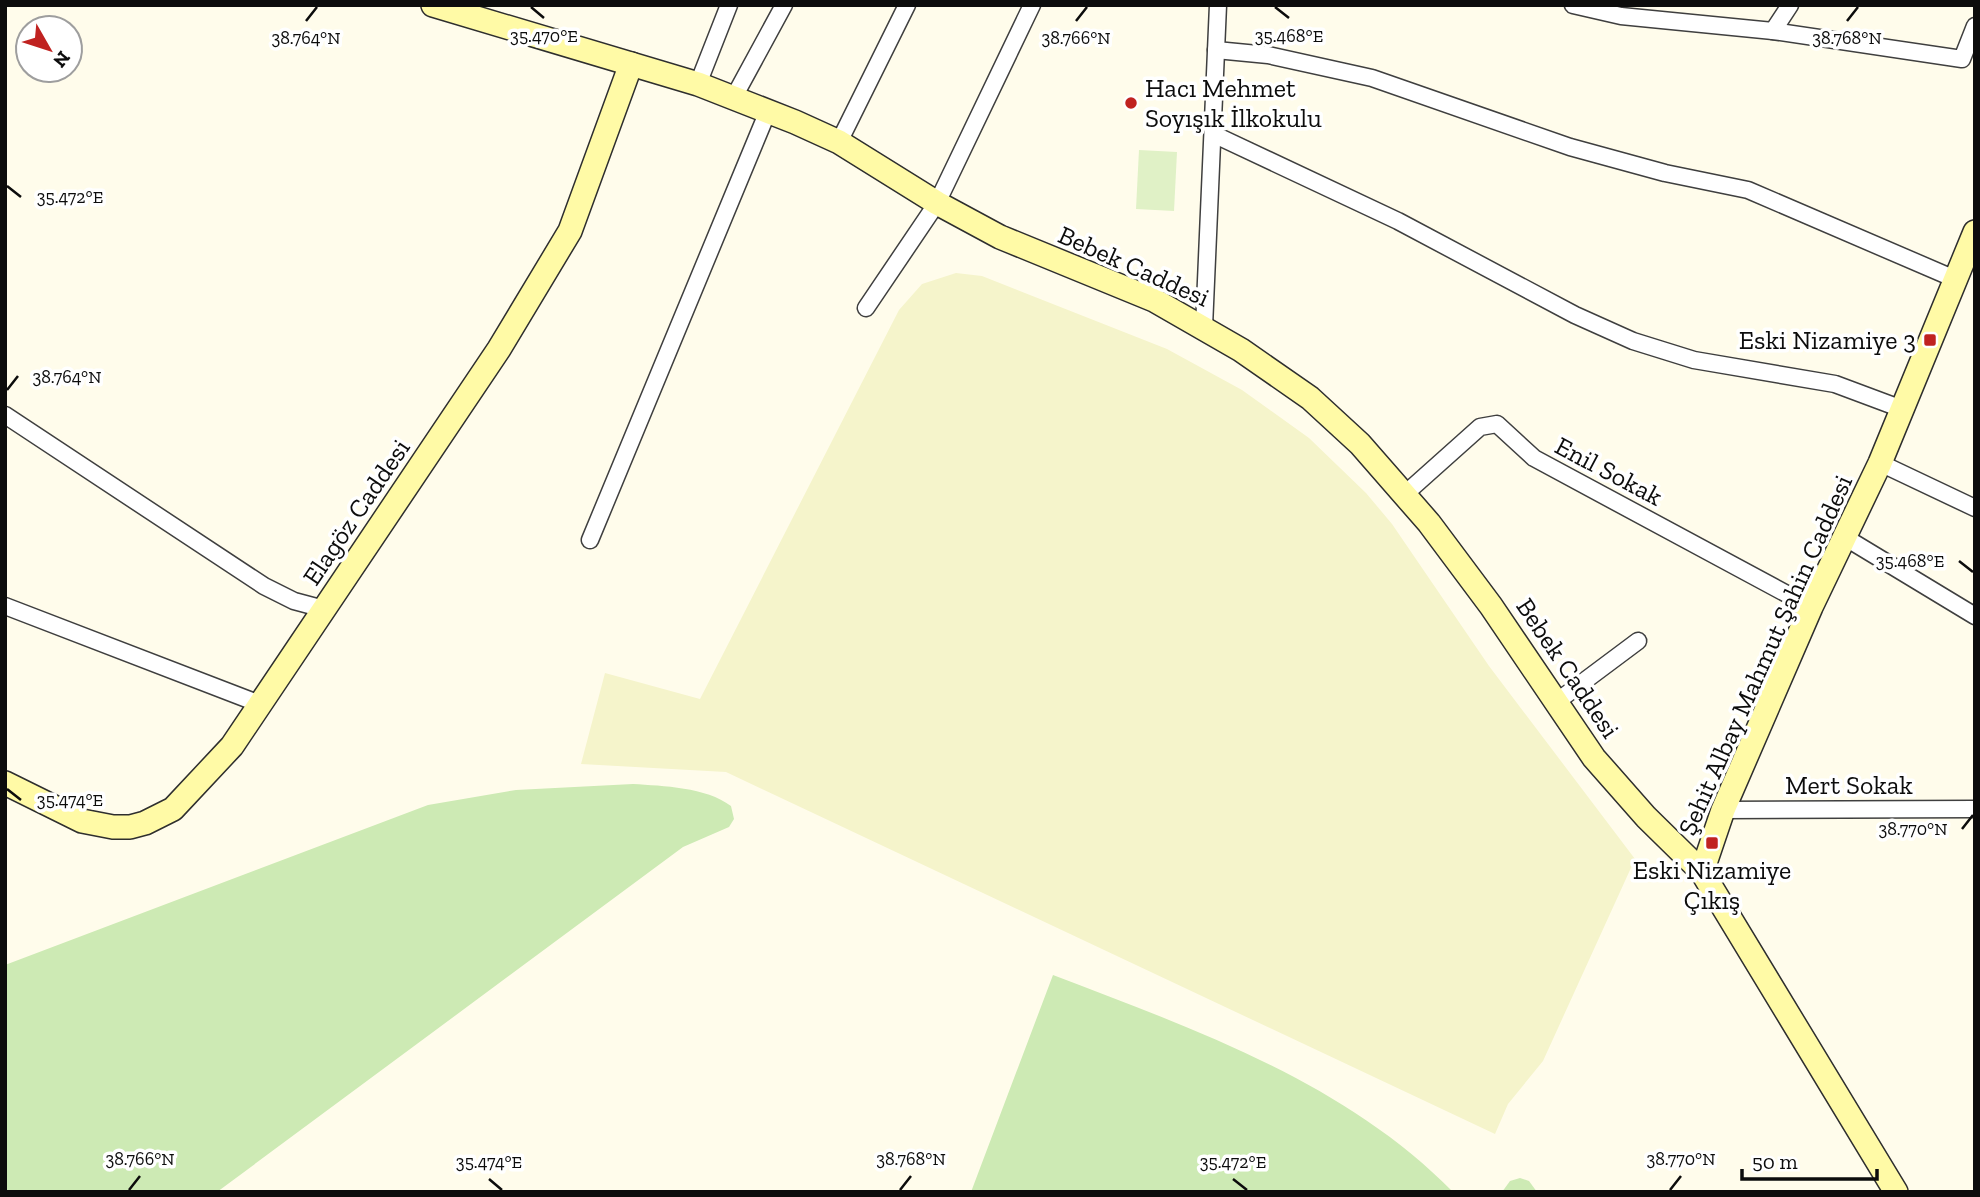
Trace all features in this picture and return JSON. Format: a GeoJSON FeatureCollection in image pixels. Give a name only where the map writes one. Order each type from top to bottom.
{"type":"FeatureCollection","features":[{"type":"Feature","properties":{"kind":"street","name":"Bebek Caddesi"},"geometry":{"type":"LineString","coordinates":[[433,5],[698,84],[839,142],[936,203],[1000,237],[1154,300],[1204,327],[1310,398],[1360,444],[1405,494],[1484,596],[1555,703],[1619,788],[1702,872]]}},
{"type":"Feature","properties":{"kind":"street"},"geometry":{"type":"LineString","coordinates":[[698,84],[729,5]]}},
{"type":"Feature","properties":{"kind":"street"},"geometry":{"type":"LineString","coordinates":[[734,97],[784,5]]}},
{"type":"Feature","properties":{"kind":"street"},"geometry":{"type":"LineString","coordinates":[[839,142],[908,5]]}},
{"type":"Feature","properties":{"kind":"street"},"geometry":{"type":"LineString","coordinates":[[866,308],[936,203],[1032,5]]}},
{"type":"Feature","properties":{"kind":"street"},"geometry":{"type":"LineString","coordinates":[[1204,327],[1218,5]]}},
{"type":"Feature","properties":{"kind":"street"},"geometry":{"type":"LineString","coordinates":[[1573,5],[1962,59],[1975,26]]}},
{"type":"Feature","properties":{"kind":"street"},"geometry":{"type":"LineString","coordinates":[[1773,31],[1790,5]]}},
{"type":"Feature","properties":{"kind":"street"},"geometry":{"type":"LineString","coordinates":[[1216,50],[1268,55],[1372,78],[1570,147],[1665,173],[1748,190],[1955,279]]}},
{"type":"Feature","properties":{"kind":"street","name":"Elagöz Caddesi"},"geometry":{"type":"LineString","coordinates":[[5,783],[82,821],[113,827],[145,823],[173,809],[232,746],[499,349],[570,231],[631,64]]}},
{"type":"Feature","properties":{"kind":"street"},"geometry":{"type":"LineString","coordinates":[[590,540],[768,111]]}},
{"type":"Feature","properties":{"kind":"street"},"geometry":{"type":"LineString","coordinates":[[1213,134],[1398,221],[1574,315],[1633,341],[1694,360],[1835,384],[1902,409]]}},
{"type":"Feature","properties":{"kind":"street","name":"Şehit Albay Mahmut Şahin Caddesi"},"geometry":{"type":"LineString","coordinates":[[1896,1192],[1702,872],[1723,810],[1811,607],[1880,463],[1975,232]]}},
{"type":"Feature","properties":{"kind":"street"},"geometry":{"type":"LineString","coordinates":[[5,415],[264,586],[294,601],[324,609]]}},
{"type":"Feature","properties":{"kind":"street","name":"Enil Sokak"},"geometry":{"type":"LineString","coordinates":[[1405,494],[1480,426],[1497,424],[1534,458],[1811,607]]}},
{"type":"Feature","properties":{"kind":"street"},"geometry":{"type":"LineString","coordinates":[[1880,463],[1968,504],[1975,489]]}},
{"type":"Feature","properties":{"kind":"street"},"geometry":{"type":"LineString","coordinates":[[1846,538],[1975,616]]}},
{"type":"Feature","properties":{"kind":"street"},"geometry":{"type":"LineString","coordinates":[[5,606],[260,704]]}},
{"type":"Feature","properties":{"kind":"street"},"geometry":{"type":"LineString","coordinates":[[1555,703],[1638,642]]}},
{"type":"Feature","properties":{"kind":"street","name":"Mert Sokak"},"geometry":{"type":"LineString","coordinates":[[1723,810],[1975,809]]}},
{"type":"Feature","properties":{"kind":"green space"},"geometry":{"type":"Polygon","coordinates":[[[1139,150],[1177,152],[1174,211],[1136,209],[1139,150]]]}},
{"type":"Feature","properties":{"kind":"green space"},"geometry":{"type":"Polygon","coordinates":[[[956,273],[982,276],[1167,349],[1242,390],[1309,438],[1366,493],[1392,524],[1489,666],[1635,859],[1543,1061],[1508,1104],[1495,1134],[726,772],[581,764],[605,673],[700,699],[899,310],[922,284],[956,273]]]}},
{"type":"Feature","properties":{"kind":"green space"},"geometry":{"type":"Polygon","coordinates":[[[633,784],[684,789],[709,795],[731,806],[734,819],[729,827],[683,847],[217,1192],[5,1192],[5,965],[428,805],[516,790],[633,784]]]}},
{"type":"Feature","properties":{"kind":"green space"},"geometry":{"type":"Polygon","coordinates":[[[1053,975],[1213,1038],[1316,1089],[1365,1119],[1411,1153],[1453,1192],[971,1192],[1053,975]]]}},
{"type":"Feature","properties":{"kind":"green space"},"geometry":{"type":"Polygon","coordinates":[[[1520,1178],[1529,1181],[1537,1192],[1502,1192],[1510,1181],[1520,1178]]]}},
{"type":"Feature","properties":{"kind":"place","name":"Hacı Mehmet Soyışık İlkokulu"},"geometry":{"type":"Point","coordinates":[1131,103]}},
{"type":"Feature","properties":{"kind":"place","name":"Eski Nizamiye 3"},"geometry":{"type":"Point","coordinates":[1930,340]}},
{"type":"Feature","properties":{"kind":"place","name":"Eski Nizamiye Çıkış"},"geometry":{"type":"Point","coordinates":[1712,843]}}]}
